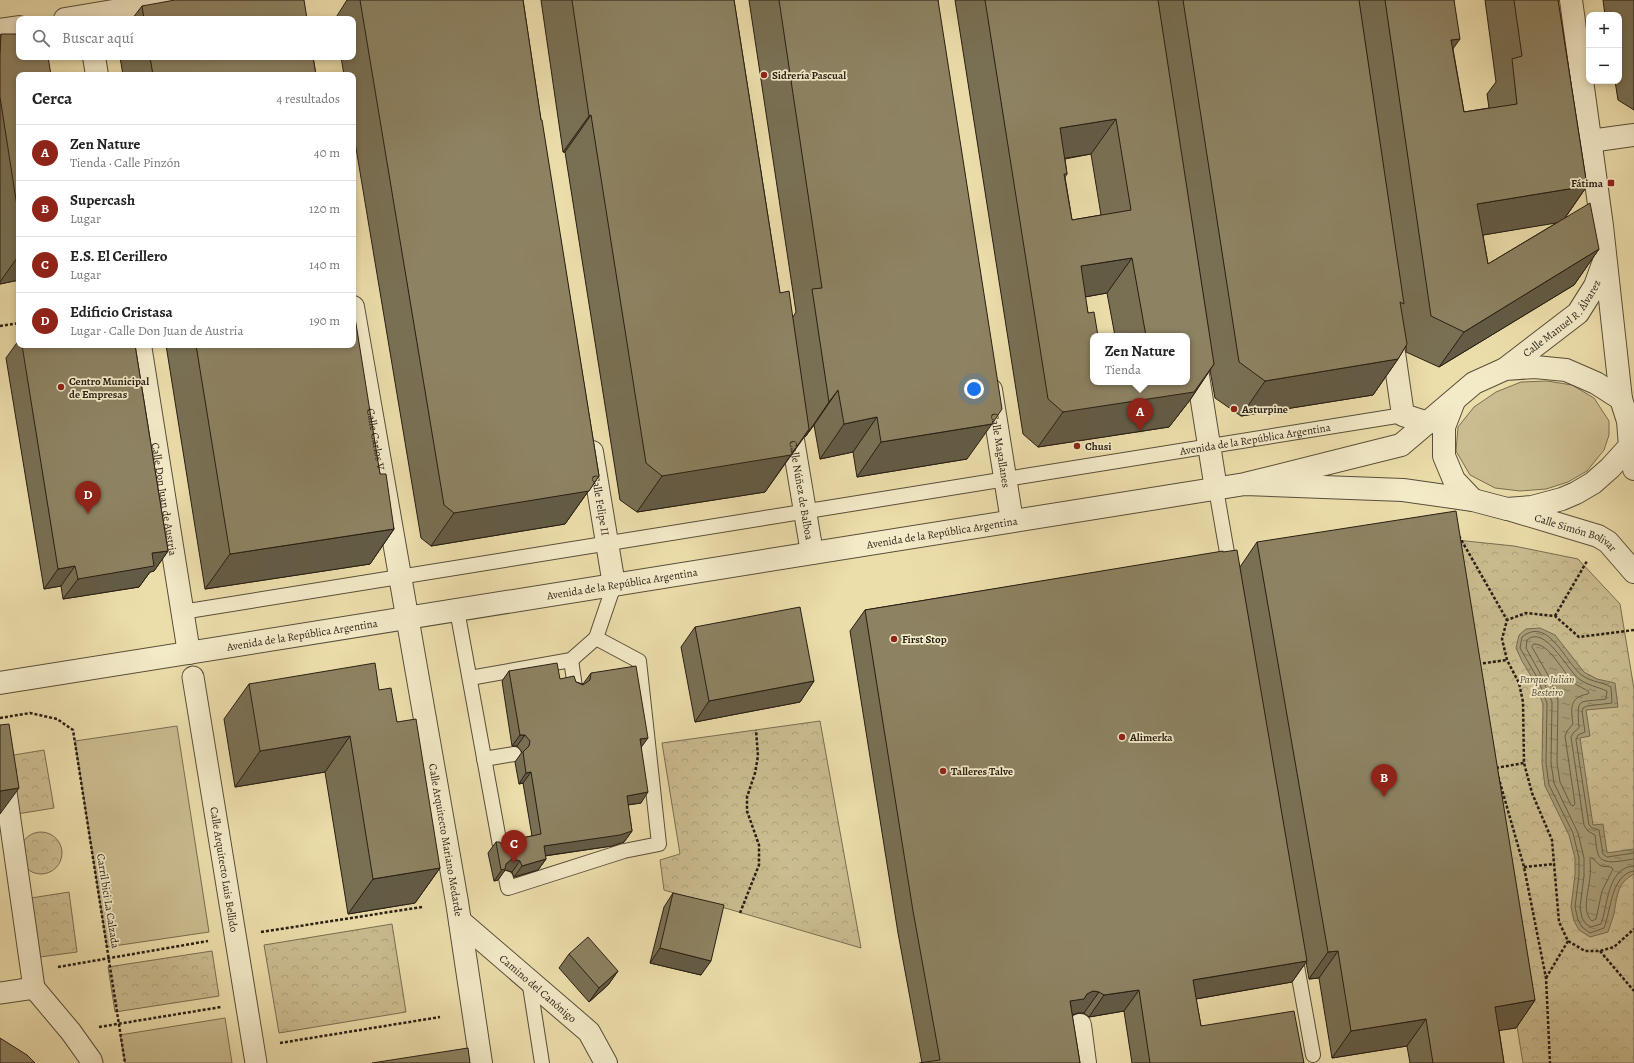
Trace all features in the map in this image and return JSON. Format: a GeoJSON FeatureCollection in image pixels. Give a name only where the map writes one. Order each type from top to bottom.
{"type":"FeatureCollection","features":[{"type":"Feature","properties":{"kind":"street"},"geometry":{"type":"LineString","coordinates":[[94,16],[180,0]]}},
{"type":"Feature","properties":{"kind":"street","name":"Calle Manuel R. Álvarez"},"geometry":{"type":"LineString","coordinates":[[1570,0],[1605,258],[1621,399],[1631,420],[1630,446]]}},
{"type":"Feature","properties":{"kind":"street"},"geometry":{"type":"LineString","coordinates":[[0,30],[16,27]]}},
{"type":"Feature","properties":{"kind":"street"},"geometry":{"type":"LineString","coordinates":[[94,60],[96,72]]}},
{"type":"Feature","properties":{"kind":"street"},"geometry":{"type":"LineString","coordinates":[[1590,142],[1634,134]]}},
{"type":"Feature","properties":{"kind":"street","name":"Calle Manuel R. Álvarez"},"geometry":{"type":"LineString","coordinates":[[1505,370],[1578,313],[1595,286],[1605,258]]}},
{"type":"Feature","properties":{"kind":"street"},"geometry":{"type":"LineString","coordinates":[[1389,315],[1403,415],[1428,423]]}},
{"type":"Feature","properties":{"kind":"street","name":"Calle Carlos V"},"geometry":{"type":"LineString","coordinates":[[356,324],[408,618]]}},
{"type":"Feature","properties":{"kind":"street"},"geometry":{"type":"LineString","coordinates":[[1191,335],[1216,489]]}},
{"type":"Feature","properties":{"kind":"street","name":"Calle Don Juan de Austria"},"geometry":{"type":"LineString","coordinates":[[140,348],[189,653]]}},
{"type":"Feature","properties":{"kind":"street"},"geometry":{"type":"LineString","coordinates":[[1505,370],[1536,367],[1566,370],[1596,383],[1621,399]]}},
{"type":"Feature","properties":{"kind":"street","name":"Avenida de la República Argentina"},"geometry":{"type":"LineString","coordinates":[[0,683],[1245,484],[1401,445],[1474,383],[1505,370]]}},
{"type":"Feature","properties":{"kind":"street","name":"Calle Magallanes"},"geometry":{"type":"LineString","coordinates":[[988,374],[1012,521]]}},
{"type":"Feature","properties":{"kind":"street"},"geometry":{"type":"LineString","coordinates":[[1454,401],[1444,427],[1444,456],[1454,480],[1473,500]]}},
{"type":"Feature","properties":{"kind":"street","name":"Calle Núñez de Balboa"},"geometry":{"type":"LineString","coordinates":[[788,405],[812,553]]}},
{"type":"Feature","properties":{"kind":"street","name":"Calle Felipe II"},"geometry":{"type":"LineString","coordinates":[[588,430],[614,585]]}},
{"type":"Feature","properties":{"kind":"street"},"geometry":{"type":"LineString","coordinates":[[1630,446],[1634,469]]}},
{"type":"Feature","properties":{"kind":"street"},"geometry":{"type":"LineString","coordinates":[[1507,509],[1532,507],[1562,499],[1576,493],[1593,483],[1610,468],[1630,446]]}},
{"type":"Feature","properties":{"kind":"street","name":"Avenida de la República Argentina"},"geometry":{"type":"LineString","coordinates":[[1245,484],[1403,490],[1473,500]]}},
{"type":"Feature","properties":{"kind":"street","name":"Calle Simón Bolivar"},"geometry":{"type":"LineString","coordinates":[[1473,500],[1598,536],[1608,542],[1634,572]]}},
{"type":"Feature","properties":{"kind":"street","name":"Calle Arquitecto Mariano Medarde"},"geometry":{"type":"LineString","coordinates":[[408,618],[460,921],[481,1063]]}},
{"type":"Feature","properties":{"kind":"street","name":"Calle Arquitecto Luis Bellido"},"geometry":{"type":"LineString","coordinates":[[193,677],[255,1055]]}},
{"type":"Feature","properties":{"kind":"street"},"geometry":{"type":"LineString","coordinates":[[0,750],[34,988],[71,1032],[92,1063]]}},
{"type":"Feature","properties":{"kind":"street","name":"Camino del Canónigo"},"geometry":{"type":"LineString","coordinates":[[460,921],[589,1032],[606,1063]]}},
{"type":"Feature","properties":{"kind":"street"},"geometry":{"type":"LineString","coordinates":[[0,993],[34,988]]}},
{"type":"Feature","properties":{"kind":"street"},"geometry":{"type":"LineString","coordinates":[[1080,1026],[1085,1063]]}},
{"type":"Feature","properties":{"kind":"lane","name":"Avenida de la República Argentina"},"geometry":{"type":"LineString","coordinates":[[182,612],[1403,415]]}},
{"type":"Feature","properties":{"kind":"lane"},"geometry":{"type":"LineString","coordinates":[[1216,489],[1232,586]]}},
{"type":"Feature","properties":{"kind":"lane"},"geometry":{"type":"LineString","coordinates":[[470,678],[571,660],[596,638],[614,585]]}},
{"type":"Feature","properties":{"kind":"lane"},"geometry":{"type":"LineString","coordinates":[[457,610],[501,851]]}},
{"type":"Feature","properties":{"kind":"lane"},"geometry":{"type":"LineString","coordinates":[[506,878],[508,888],[624,851],[659,844],[639,661],[596,638]]}},
{"type":"Feature","properties":{"kind":"lane"},"geometry":{"type":"LineString","coordinates":[[571,660],[575,687]]}},
{"type":"Feature","properties":{"kind":"lane"},"geometry":{"type":"LineString","coordinates":[[484,759],[514,754]]}},
{"type":"Feature","properties":{"kind":"lane"},"geometry":{"type":"LineString","coordinates":[[1292,938],[1313,1055]]}},
{"type":"Feature","properties":{"kind":"lane"},"geometry":{"type":"LineString","coordinates":[[529,980],[542,1063]]}},
{"type":"Feature","properties":{"kind":"path"},"geometry":{"type":"LineString","coordinates":[[0,326],[16,323]]}},
{"type":"Feature","properties":{"kind":"path"},"geometry":{"type":"LineString","coordinates":[[1457,532],[1507,620],[1502,639],[1507,660],[1519,682],[1523,702],[1524,764],[1532,793],[1552,840],[1560,922],[1568,941],[1585,951],[1600,951],[1614,947],[1634,929]]}},
{"type":"Feature","properties":{"kind":"path"},"geometry":{"type":"LineString","coordinates":[[1555,616],[1587,560]]}},
{"type":"Feature","properties":{"kind":"path"},"geometry":{"type":"LineString","coordinates":[[1507,620],[1526,613],[1555,616],[1579,637],[1634,630]]}},
{"type":"Feature","properties":{"kind":"path"},"geometry":{"type":"LineString","coordinates":[[1478,664],[1507,660]]}},
{"type":"Feature","properties":{"kind":"path","name":"Carril bici La Calzada"},"geometry":{"type":"LineString","coordinates":[[0,718],[30,713],[57,719],[73,730],[125,1063]]}},
{"type":"Feature","properties":{"kind":"path"},"geometry":{"type":"LineString","coordinates":[[740,912],[759,865],[759,845],[747,811],[747,797],[756,773],[758,756],[756,730]]}},
{"type":"Feature","properties":{"kind":"path"},"geometry":{"type":"LineString","coordinates":[[1495,761],[1524,867],[1546,978],[1550,1063]]}},
{"type":"Feature","properties":{"kind":"path"},"geometry":{"type":"LineString","coordinates":[[1496,768],[1524,764]]}},
{"type":"Feature","properties":{"kind":"path"},"geometry":{"type":"LineString","coordinates":[[1524,867],[1555,864]]}},
{"type":"Feature","properties":{"kind":"path"},"geometry":{"type":"LineString","coordinates":[[1546,978],[1568,941]]}},
{"type":"Feature","properties":{"kind":"path"},"geometry":{"type":"LineString","coordinates":[[1600,951],[1634,991]]}},
{"type":"Feature","properties":{"kind":"path"},"geometry":{"type":"LineString","coordinates":[[71,1032],[247,1002]]}},
{"type":"Feature","properties":{"kind":"path"},"geometry":{"type":"LineString","coordinates":[[255,1055],[440,1017]]}},
{"type":"Feature","properties":{"kind":"green space"},"geometry":{"type":"Polygon","coordinates":[[[1547,381],[1572,385],[1594,398],[1609,421],[1609,435],[1604,450],[1587,471],[1568,482],[1546,489],[1520,491],[1495,488],[1470,475],[1456,451],[1458,427],[1474,407],[1496,392],[1521,382],[1547,381]]]}},
{"type":"Feature","properties":{"kind":"green space","name":"Parque Julián Besteiro"},"geometry":{"type":"Polygon","coordinates":[[[1437,538],[1514,546],[1578,559],[1620,604],[1634,689],[1634,1063],[1523,1063],[1437,538]]]}},
{"type":"Feature","properties":{"kind":"green space"},"geometry":{"type":"Polygon","coordinates":[[[820,721],[861,948],[664,890],[660,860],[680,854],[662,743],[820,721]]]}},
{"type":"Feature","properties":{"kind":"green space"},"geometry":{"type":"Polygon","coordinates":[[[177,726],[209,932],[107,947],[75,741],[177,726]]]}},
{"type":"Feature","properties":{"kind":"green space"},"geometry":{"type":"Polygon","coordinates":[[[44,750],[54,808],[17,814],[8,756],[44,750]]]}},
{"type":"Feature","properties":{"kind":"green space"},"geometry":{"type":"Polygon","coordinates":[[[37,832],[45,832],[53,835],[59,841],[62,853],[59,865],[53,871],[45,874],[37,874],[29,871],[23,865],[20,857],[20,849],[23,841],[29,835],[37,832]]]}},
{"type":"Feature","properties":{"kind":"green space"},"geometry":{"type":"Polygon","coordinates":[[[69,892],[77,952],[40,957],[31,898],[69,892]]]}},
{"type":"Feature","properties":{"kind":"green space"},"geometry":{"type":"Polygon","coordinates":[[[392,924],[406,1012],[279,1033],[264,945],[392,924]]]}},
{"type":"Feature","properties":{"kind":"green space"},"geometry":{"type":"Polygon","coordinates":[[[212,951],[219,996],[115,1012],[108,967],[212,951]]]}},
{"type":"Feature","properties":{"kind":"green space"},"geometry":{"type":"Polygon","coordinates":[[[225,1018],[232,1063],[125,1063],[120,1035],[225,1018]]]}},
{"type":"Feature","properties":{"kind":"water"},"geometry":{"type":"Polygon","coordinates":[[[1540,628],[1555,635],[1584,672],[1597,679],[1615,683],[1618,707],[1586,710],[1590,736],[1580,738],[1593,825],[1603,824],[1607,853],[1634,849],[1634,874],[1621,886],[1608,932],[1590,937],[1579,930],[1574,921],[1571,907],[1575,875],[1575,858],[1569,835],[1545,786],[1542,763],[1543,704],[1534,681],[1516,648],[1519,635],[1526,629],[1540,628]]]}},
{"type":"Feature","properties":{"kind":"building"},"geometry":{"type":"Polygon","coordinates":[[[175,0],[304,0],[307,16],[144,16],[142,6],[175,0]]]}},
{"type":"Feature","properties":{"kind":"building"},"geometry":{"type":"Polygon","coordinates":[[[360,0],[523,0],[599,476],[589,491],[454,513],[444,505],[360,0]]]}},
{"type":"Feature","properties":{"kind":"building"},"geometry":{"type":"Polygon","coordinates":[[[572,0],[734,0],[780,293],[789,291],[809,429],[791,455],[662,476],[646,463],[591,115],[589,116],[572,0]]]}},
{"type":"Feature","properties":{"kind":"building"},"geometry":{"type":"Polygon","coordinates":[[[779,0],[938,0],[1002,409],[992,424],[881,442],[877,417],[844,424],[838,390],[829,402],[812,289],[822,288],[779,0]]]}},
{"type":"Feature","properties":{"kind":"building"},"geometry":{"type":"Polygon","coordinates":[[[985,0],[1158,0],[1214,364],[1194,392],[1063,412],[1048,399],[985,0]],[[1116,119],[1060,128],[1067,174],[1064,174],[1072,220],[1131,210],[1116,119]],[[1132,258],[1081,266],[1088,313],[1094,312],[1098,333],[1090,333],[1090,385],[1190,385],[1190,333],[1145,333],[1132,258]]]}},
{"type":"Feature","properties":{"kind":"building"},"geometry":{"type":"Polygon","coordinates":[[[1183,0],[1359,0],[1404,304],[1400,302],[1407,344],[1398,359],[1265,381],[1239,362],[1183,0]]]}},
{"type":"Feature","properties":{"kind":"building"},"geometry":{"type":"Polygon","coordinates":[[[1385,0],[1454,0],[1460,39],[1451,40],[1464,112],[1517,104],[1512,59],[1522,56],[1514,0],[1558,0],[1587,186],[1477,204],[1488,264],[1590,203],[1599,249],[1464,332],[1431,316],[1385,0]]]}},
{"type":"Feature","properties":{"kind":"building"},"geometry":{"type":"Polygon","coordinates":[[[1,34],[16,34],[16,60],[48,60],[50,72],[16,72],[16,200],[0,97],[1,34]]]}},
{"type":"Feature","properties":{"kind":"building"},"geometry":{"type":"Polygon","coordinates":[[[150,60],[314,60],[316,72],[152,72],[150,60]]]}},
{"type":"Feature","properties":{"kind":"building"},"geometry":{"type":"Polygon","coordinates":[[[356,324],[380,474],[386,474],[394,529],[230,554],[196,348],[356,348],[356,324]]]}},
{"type":"Feature","properties":{"kind":"building"},"geometry":{"type":"Polygon","coordinates":[[[22,348],[135,348],[168,551],[152,553],[154,566],[78,579],[75,566],[58,569],[22,348]]]}},
{"type":"Feature","properties":{"kind":"building"},"geometry":{"type":"Polygon","coordinates":[[[1456,511],[1535,1000],[1495,1007],[1504,1063],[1433,1063],[1426,1019],[1351,1031],[1338,951],[1328,952],[1257,542],[1456,511]]]}},
{"type":"Feature","properties":{"kind":"building"},"geometry":{"type":"Polygon","coordinates":[[[1237,550],[1307,961],[1193,980],[1201,1026],[1294,1011],[1304,1063],[1150,1063],[1139,990],[1104,995],[1093,991],[1087,994],[1084,999],[1070,1001],[1080,1063],[919,1063],[940,1060],[913,911],[865,610],[1223,551],[1237,550]]]}},
{"type":"Feature","properties":{"kind":"building"},"geometry":{"type":"Polygon","coordinates":[[[800,607],[814,681],[709,701],[695,627],[800,607]]]}},
{"type":"Feature","properties":{"kind":"building"},"geometry":{"type":"Polygon","coordinates":[[[375,663],[379,690],[391,688],[397,722],[416,719],[440,868],[373,879],[350,736],[260,751],[249,684],[375,663]]]}},
{"type":"Feature","properties":{"kind":"building"},"geometry":{"type":"Polygon","coordinates":[[[557,663],[560,679],[574,676],[576,682],[583,685],[590,680],[591,673],[636,666],[648,738],[640,739],[648,792],[627,796],[632,831],[620,835],[544,846],[546,859],[522,866],[520,861],[512,859],[506,864],[505,869],[501,870],[496,842],[500,842],[502,846],[510,848],[514,846],[517,839],[541,834],[531,772],[526,773],[523,752],[529,746],[530,741],[525,735],[520,735],[509,671],[557,663]]]}},
{"type":"Feature","properties":{"kind":"building"},"geometry":{"type":"Polygon","coordinates":[[[9,724],[19,788],[0,791],[0,725],[9,724]]]}},
{"type":"Feature","properties":{"kind":"building"},"geometry":{"type":"Polygon","coordinates":[[[673,893],[724,905],[711,961],[660,948],[673,893]]]}},
{"type":"Feature","properties":{"kind":"building"},"geometry":{"type":"Polygon","coordinates":[[[588,937],[618,971],[599,988],[569,954],[588,937]]]}},
{"type":"Feature","properties":{"kind":"building"},"geometry":{"type":"Polygon","coordinates":[[[0,1038],[27,1055],[35,1063],[0,1063],[0,1038]]]}},
{"type":"Feature","properties":{"kind":"building"},"geometry":{"type":"Polygon","coordinates":[[[468,1048],[470,1063],[372,1063],[468,1048]]]}},
{"type":"Feature","properties":{"kind":"place","name":"Sidrería Pascual"},"geometry":{"type":"Point","coordinates":[764,75]}},
{"type":"Feature","properties":{"kind":"place","name":"Fátima"},"geometry":{"type":"Point","coordinates":[1611,183]}},
{"type":"Feature","properties":{"kind":"place","name":"Centro Municipal de Empresas"},"geometry":{"type":"Point","coordinates":[61,387]}},
{"type":"Feature","properties":{"kind":"place","name":"Asturpine"},"geometry":{"type":"Point","coordinates":[1234,409]}},
{"type":"Feature","properties":{"kind":"place","name":"Zen Nature"},"geometry":{"type":"Point","coordinates":[1140,431]}},
{"type":"Feature","properties":{"kind":"place","name":"Chusi"},"geometry":{"type":"Point","coordinates":[1077,446]}},
{"type":"Feature","properties":{"kind":"place","name":"Edificio Cristasa"},"geometry":{"type":"Point","coordinates":[88,514]}},
{"type":"Feature","properties":{"kind":"place","name":"First Stop"},"geometry":{"type":"Point","coordinates":[894,639]}},
{"type":"Feature","properties":{"kind":"place","name":"Alimerka"},"geometry":{"type":"Point","coordinates":[1122,737]}},
{"type":"Feature","properties":{"kind":"place","name":"Talleres Talve"},"geometry":{"type":"Point","coordinates":[943,771]}},
{"type":"Feature","properties":{"kind":"place","name":"Supercash"},"geometry":{"type":"Point","coordinates":[1384,797]}},
{"type":"Feature","properties":{"kind":"place","name":"E.S. El Cerillero"},"geometry":{"type":"Point","coordinates":[514,863]}}]}
